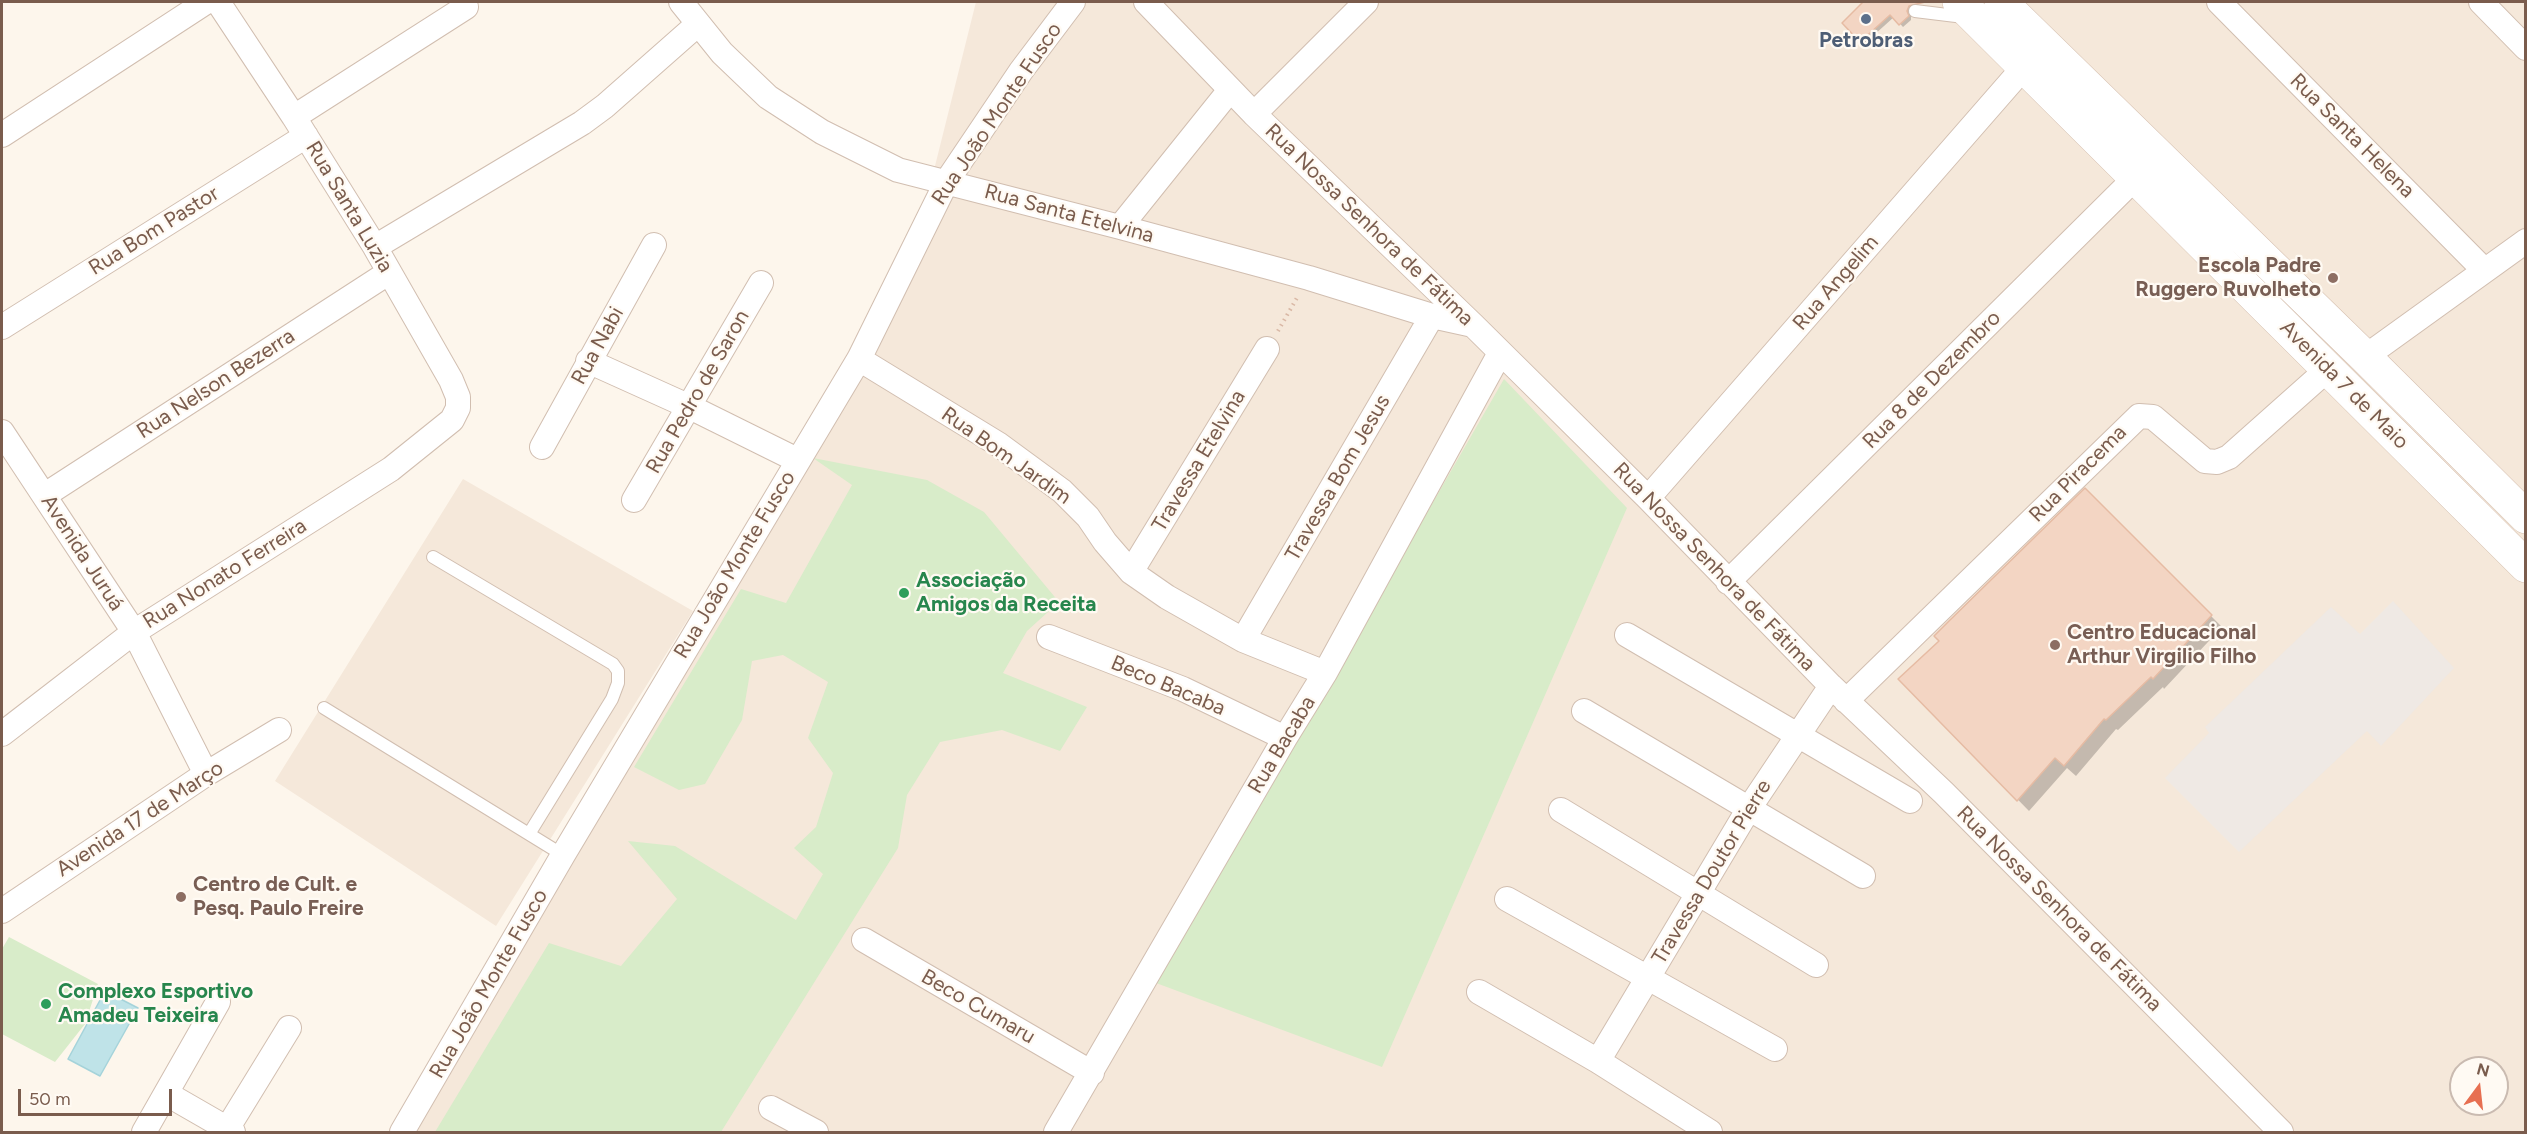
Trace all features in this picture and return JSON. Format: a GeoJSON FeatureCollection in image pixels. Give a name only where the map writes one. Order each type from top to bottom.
{"type":"FeatureCollection","features":[{"type":"Feature","properties":{"kind":"main road","name":"Avenida 7 de Maio"},"geometry":{"type":"LineString","coordinates":[[1978,7],[2024,67],[2526,566]]}},
{"type":"Feature","properties":{"kind":"main road","name":"Avenida 7 de Maio"},"geometry":{"type":"LineString","coordinates":[[1978,7],[2365,357],[2526,518]]}},
{"type":"Feature","properties":{"kind":"street"},"geometry":{"type":"LineString","coordinates":[[2,135],[206,2]]}},
{"type":"Feature","properties":{"kind":"street","name":"Rua Santa Luzia"},"geometry":{"type":"LineString","coordinates":[[218,2],[300,126],[375,247],[452,380],[458,397],[458,408],[452,420]]}},
{"type":"Feature","properties":{"kind":"street","name":"Rua Santa Etelvina"},"geometry":{"type":"LineString","coordinates":[[681,2],[722,53],[768,96],[822,132],[898,170],[1120,227],[1309,278],[1432,316],[1473,325]]}},
{"type":"Feature","properties":{"kind":"street","name":"Rua João Monte Fusco"},"geometry":{"type":"LineString","coordinates":[[402,1132],[563,855],[859,358],[947,181],[1021,71],[1073,2]]}},
{"type":"Feature","properties":{"kind":"street","name":"Rua Nossa Senhora de Fátima"},"geometry":{"type":"LineString","coordinates":[[1146,2],[1254,114],[1648,498],[1728,582],[1839,693],[1944,793],[2281,1132]]}},
{"type":"Feature","properties":{"kind":"street"},"geometry":{"type":"LineString","coordinates":[[1254,114],[1366,2]]}},
{"type":"Feature","properties":{"kind":"street","name":"Rua Santa Helena"},"geometry":{"type":"LineString","coordinates":[[2219,2],[2484,270]]}},
{"type":"Feature","properties":{"kind":"street"},"geometry":{"type":"LineString","coordinates":[[2481,2],[2526,48]]}},
{"type":"Feature","properties":{"kind":"street","name":"Rua Bom Pastor"},"geometry":{"type":"LineString","coordinates":[[2,327],[300,126],[466,7]]}},
{"type":"Feature","properties":{"kind":"street"},"geometry":{"type":"LineString","coordinates":[[375,247],[582,123],[605,106],[698,24]]}},
{"type":"Feature","properties":{"kind":"street","name":"Rua Angelim"},"geometry":{"type":"LineString","coordinates":[[1648,498],[2024,67]]}},
{"type":"Feature","properties":{"kind":"street"},"geometry":{"type":"LineString","coordinates":[[1120,227],[1230,90]]}},
{"type":"Feature","properties":{"kind":"street","name":"Rua 8 de Dezembro"},"geometry":{"type":"LineString","coordinates":[[1728,582],[2135,178]]}},
{"type":"Feature","properties":{"kind":"street"},"geometry":{"type":"LineString","coordinates":[[2365,357],[2526,241]]}},
{"type":"Feature","properties":{"kind":"street","name":"Rua Nabi"},"geometry":{"type":"LineString","coordinates":[[542,447],[654,245]]}},
{"type":"Feature","properties":{"kind":"street","name":"Rua Nelson Bezerra"},"geometry":{"type":"LineString","coordinates":[[45,495],[388,273]]}},
{"type":"Feature","properties":{"kind":"street","name":"Rua Pedro de Saron"},"geometry":{"type":"LineString","coordinates":[[634,500],[760,283]]}},
{"type":"Feature","properties":{"kind":"street","name":"Travessa Bom Jesus"},"geometry":{"type":"LineString","coordinates":[[1243,640],[1432,316]]}},
{"type":"Feature","properties":{"kind":"street","name":"Travessa Etelvina"},"geometry":{"type":"LineString","coordinates":[[1131,572],[1267,350]]}},
{"type":"Feature","properties":{"kind":"street","name":"Rua Bacaba"},"geometry":{"type":"LineString","coordinates":[[1056,1132],[1325,673],[1500,352]]}},
{"type":"Feature","properties":{"kind":"street","name":"Rua Bom Jardim"},"geometry":{"type":"LineString","coordinates":[[859,358],[998,444],[1062,491],[1088,517],[1105,542],[1131,572],[1167,597],[1243,640],[1325,673]]}},
{"type":"Feature","properties":{"kind":"street"},"geometry":{"type":"LineString","coordinates":[[588,361],[690,407],[797,460]]}},
{"type":"Feature","properties":{"kind":"street","name":"Rua Piracema"},"geometry":{"type":"LineString","coordinates":[[1839,693],[2139,416],[2153,417],[2205,461],[2217,462],[2229,457],[2328,369]]}},
{"type":"Feature","properties":{"kind":"street","name":"Rua Nonato Ferreira"},"geometry":{"type":"LineString","coordinates":[[2,734],[134,632],[391,469],[452,420]]}},
{"type":"Feature","properties":{"kind":"street","name":"Avenida Juruá"},"geometry":{"type":"LineString","coordinates":[[2,432],[134,632],[206,774]]}},
{"type":"Feature","properties":{"kind":"street"},"geometry":{"type":"LineString","coordinates":[[1627,635],[1910,801]]}},
{"type":"Feature","properties":{"kind":"street","name":"Beco Bacaba"},"geometry":{"type":"LineString","coordinates":[[1049,637],[1183,689],[1285,738]]}},
{"type":"Feature","properties":{"kind":"street","name":"Travessa Doutor Pierre"},"geometry":{"type":"LineString","coordinates":[[1598,1061],[1748,810],[1798,734],[1839,693]]}},
{"type":"Feature","properties":{"kind":"street"},"geometry":{"type":"LineString","coordinates":[[1584,711],[1863,876]]}},
{"type":"Feature","properties":{"kind":"street","name":"Avenida 17 de Março"},"geometry":{"type":"LineString","coordinates":[[2,911],[206,774],[279,730]]}},
{"type":"Feature","properties":{"kind":"street"},"geometry":{"type":"LineString","coordinates":[[1561,810],[1816,965]]}},
{"type":"Feature","properties":{"kind":"street"},"geometry":{"type":"LineString","coordinates":[[1507,899],[1775,1049]]}},
{"type":"Feature","properties":{"kind":"street","name":"Beco Cumaru"},"geometry":{"type":"LineString","coordinates":[[864,940],[1092,1073]]}},
{"type":"Feature","properties":{"kind":"street"},"geometry":{"type":"LineString","coordinates":[[1479,992],[1598,1061],[1710,1132]]}},
{"type":"Feature","properties":{"kind":"street"},"geometry":{"type":"LineString","coordinates":[[144,1132],[218,1002]]}},
{"type":"Feature","properties":{"kind":"street"},"geometry":{"type":"LineString","coordinates":[[167,1094],[230,1131],[288,1028]]}},
{"type":"Feature","properties":{"kind":"street"},"geometry":{"type":"LineString","coordinates":[[771,1108],[816,1132]]}},
{"type":"Feature","properties":{"kind":"lane"},"geometry":{"type":"LineString","coordinates":[[1915,10],[1978,7]]}},
{"type":"Feature","properties":{"kind":"lane"},"geometry":{"type":"LineString","coordinates":[[433,557],[613,664],[618,671],[618,683],[612,699],[529,834]]}},
{"type":"Feature","properties":{"kind":"lane"},"geometry":{"type":"LineString","coordinates":[[324,708],[563,855]]}},
{"type":"Feature","properties":{"kind":"path"},"geometry":{"type":"LineString","coordinates":[[1267,350],[1309,278]]}},
{"type":"Feature","properties":{"kind":"shaded area"},"geometry":{"type":"Polygon","coordinates":[[[976,2],[2525,2],[2525,1132],[391,1132],[851,368],[927,198],[976,2]]]}},
{"type":"Feature","properties":{"kind":"shaded area"},"geometry":{"type":"Polygon","coordinates":[[[463,479],[693,611],[496,926],[275,781],[463,479]]]}},
{"type":"Feature","properties":{"kind":"shaded area"},"geometry":{"type":"Polygon","coordinates":[[[2393,601],[2454,668],[2381,746],[2367,731],[2239,852],[2165,778],[2209,733],[2205,727],[2331,607],[2360,634],[2393,601]]]}},
{"type":"Feature","properties":{"kind":"green space"},"geometry":{"type":"Polygon","coordinates":[[[1504,379],[1627,508],[1382,1067],[1156,983],[1504,379]]]}},
{"type":"Feature","properties":{"kind":"green space"},"geometry":{"type":"Polygon","coordinates":[[[813,458],[927,480],[984,512],[1059,602],[1027,631],[1003,673],[1087,707],[1060,751],[1002,730],[940,742],[907,795],[898,848],[721,1132],[435,1132],[549,943],[621,966],[677,899],[628,841],[675,846],[796,920],[823,874],[794,848],[816,827],[833,773],[808,738],[828,682],[783,655],[752,661],[742,720],[705,784],[679,790],[634,767],[741,589],[786,603],[852,485],[813,458]]]}},
{"type":"Feature","properties":{"kind":"green space","name":"Complexo Esportivo Amadeu Teixeira"},"geometry":{"type":"Polygon","coordinates":[[[9,937],[98,984],[85,1024],[55,1062],[2,1034],[2,949],[9,937]]]}},
{"type":"Feature","properties":{"kind":"water"},"geometry":{"type":"Polygon","coordinates":[[[105,991],[138,1008],[100,1076],[68,1059],[105,991]]]}},
{"type":"Feature","properties":{"kind":"building","name":"Petrobras"},"geometry":{"type":"Polygon","coordinates":[[[1863,2],[1925,2],[1909,6],[1907,11],[1909,16],[1899,25],[1890,15],[1860,42],[1842,23],[1863,2]]]}},
{"type":"Feature","properties":{"kind":"building","name":"Centro Educacional Arthur Virgilio Filho"},"geometry":{"type":"Polygon","coordinates":[[[2085,488],[2212,615],[2153,679],[2151,677],[2106,720],[2104,719],[2064,766],[2055,758],[2017,801],[1898,679],[1939,641],[1934,636],[2085,488]]]}},
{"type":"Feature","properties":{"kind":"place","name":"Petrobras"},"geometry":{"type":"Point","coordinates":[1866,19]}},
{"type":"Feature","properties":{"kind":"place","name":"Escola Padre Ruggero Ruvolheto"},"geometry":{"type":"Point","coordinates":[2333,278]}},
{"type":"Feature","properties":{"kind":"place","name":"Associação Amigos da Receita"},"geometry":{"type":"Point","coordinates":[904,593]}},
{"type":"Feature","properties":{"kind":"place","name":"Centro Educacional Arthur Virgilio Filho"},"geometry":{"type":"Point","coordinates":[2055,645]}},
{"type":"Feature","properties":{"kind":"place","name":"Centro de Cult. e Pesq. Paulo Freire"},"geometry":{"type":"Point","coordinates":[181,897]}},
{"type":"Feature","properties":{"kind":"place","name":"Complexo Esportivo Amadeu Teixeira"},"geometry":{"type":"Point","coordinates":[46,1004]}}]}
